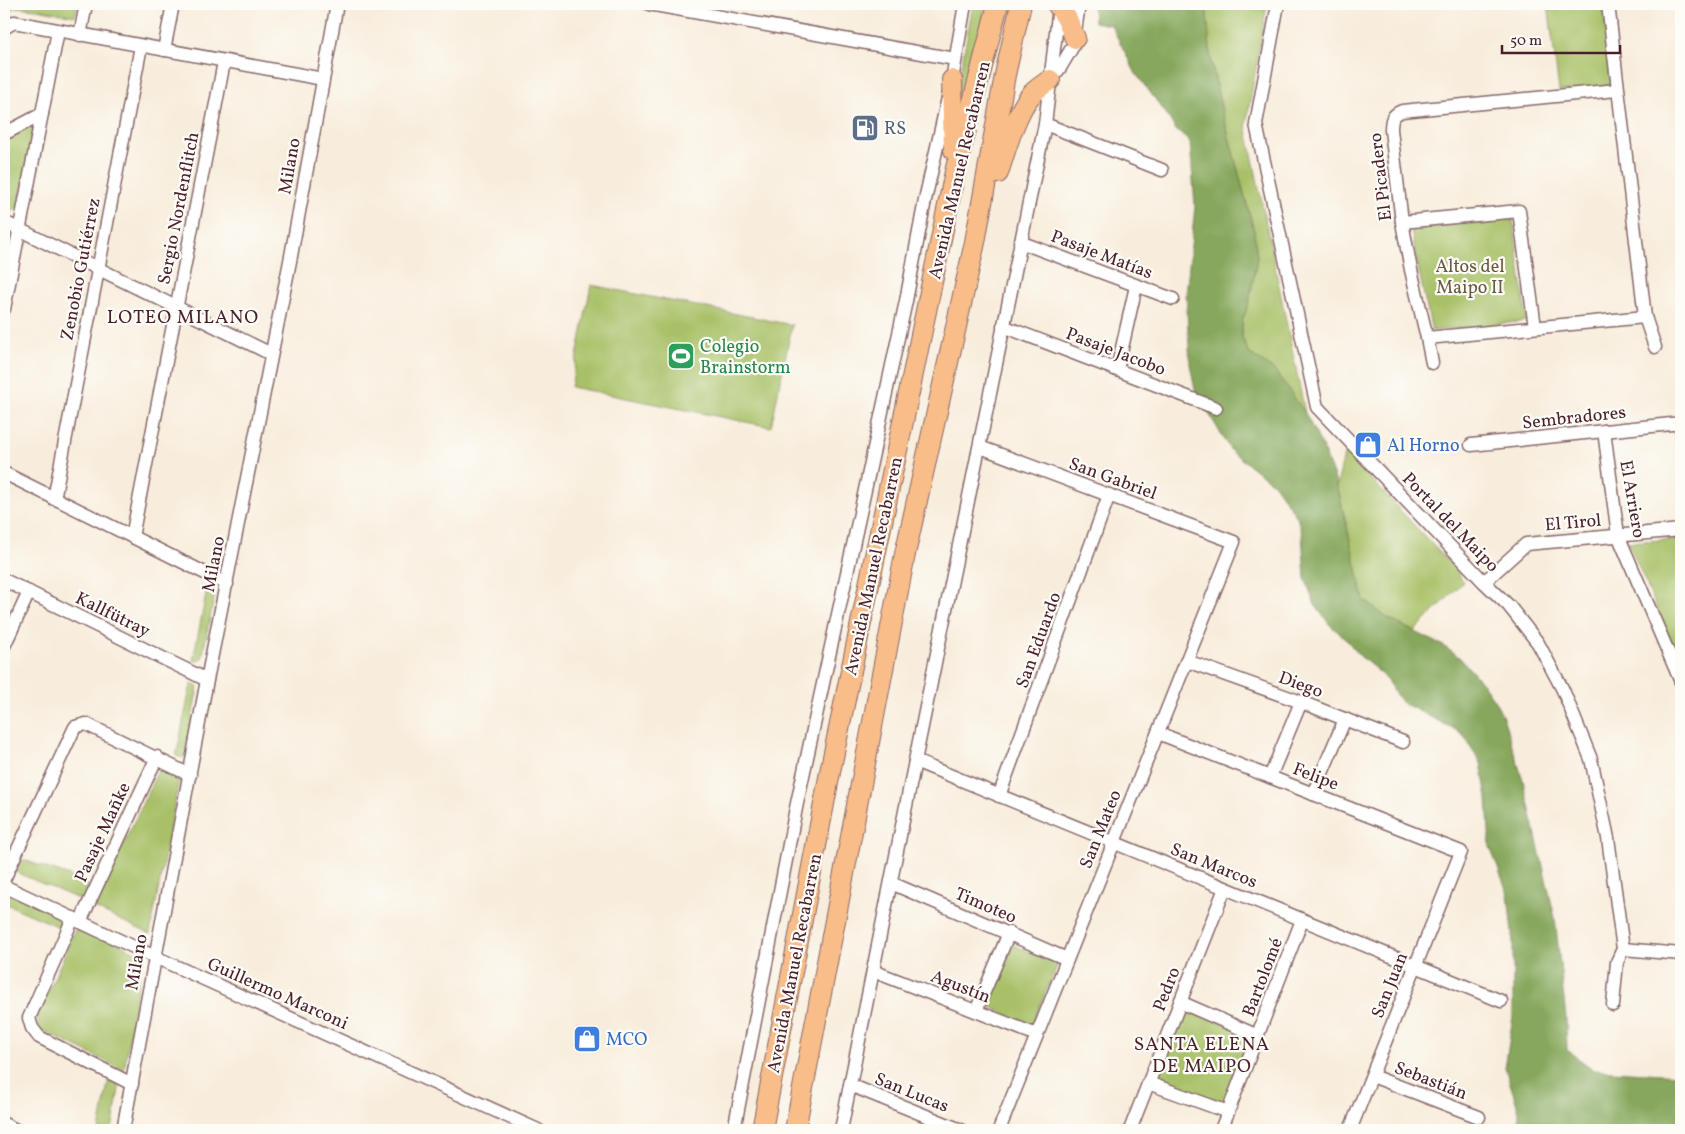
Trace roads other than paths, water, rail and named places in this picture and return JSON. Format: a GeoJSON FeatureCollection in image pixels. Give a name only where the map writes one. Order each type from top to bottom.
{"type":"FeatureCollection","features":[{"type":"Feature","properties":{"kind":"main road","name":"Avenida Manuel Recabarren"},"geometry":{"type":"LineString","coordinates":[[761,1125],[831,767],[955,172],[998,4]]}},
{"type":"Feature","properties":{"kind":"main road","name":"Avenida Manuel Recabarren"},"geometry":{"type":"LineString","coordinates":[[796,1130],[905,554],[975,242],[1005,75],[1021,4]]}},
{"type":"Feature","properties":{"kind":"main road"},"geometry":{"type":"LineString","coordinates":[[1058,5],[1067,19],[1075,38]]}},
{"type":"Feature","properties":{"kind":"main road"},"geometry":{"type":"LineString","coordinates":[[952,80],[955,172]]}},
{"type":"Feature","properties":{"kind":"main road"},"geometry":{"type":"LineString","coordinates":[[975,242],[1006,149],[1021,112],[1032,94],[1050,80]]}},
{"type":"Feature","properties":{"kind":"street"},"geometry":{"type":"LineString","coordinates":[[80,35],[86,4]]}},
{"type":"Feature","properties":{"kind":"street"},"geometry":{"type":"LineString","coordinates":[[164,50],[173,4]]}},
{"type":"Feature","properties":{"kind":"street","name":"Milano"},"geometry":{"type":"LineString","coordinates":[[123,1130],[337,4]]}},
{"type":"Feature","properties":{"kind":"street"},"geometry":{"type":"LineString","coordinates":[[649,4],[955,58]]}},
{"type":"Feature","properties":{"kind":"street","name":"Avenida Manuel Recabarren"},"geometry":{"type":"LineString","coordinates":[[734,1130],[796,808],[904,311],[923,208],[952,80],[965,4]]}},
{"type":"Feature","properties":{"kind":"street"},"geometry":{"type":"LineString","coordinates":[[1050,80],[1060,68],[1073,46],[1079,4]]}},
{"type":"Feature","properties":{"kind":"street","name":"Portal del Maipo"},"geometry":{"type":"LineString","coordinates":[[1278,4],[1256,124],[1317,407],[1484,582],[1510,606],[1538,643],[1563,690],[1591,759],[1608,838],[1623,949],[1617,962],[1613,1006]]}},
{"type":"Feature","properties":{"kind":"street"},"geometry":{"type":"LineString","coordinates":[[1608,4],[1645,317],[1655,347]]}},
{"type":"Feature","properties":{"kind":"street"},"geometry":{"type":"LineString","coordinates":[[841,1130],[1045,124],[1058,5]]}},
{"type":"Feature","properties":{"kind":"street"},"geometry":{"type":"LineString","coordinates":[[4,28],[14,22],[323,80]]}},
{"type":"Feature","properties":{"kind":"street"},"geometry":{"type":"LineString","coordinates":[[4,309],[58,31]]}},
{"type":"Feature","properties":{"kind":"street","name":"Zenobio Gutiérrez"},"geometry":{"type":"LineString","coordinates":[[54,499],[142,46]]}},
{"type":"Feature","properties":{"kind":"street","name":"Sergio Nordenflitch"},"geometry":{"type":"LineString","coordinates":[[132,537],[224,62]]}},
{"type":"Feature","properties":{"kind":"street","name":"El Picadero"},"geometry":{"type":"LineString","coordinates":[[1432,363],[1402,222],[1391,130],[1392,118],[1396,113],[1402,111],[1618,90]]}},
{"type":"Feature","properties":{"kind":"street"},"geometry":{"type":"LineString","coordinates":[[4,134],[42,114]]}},
{"type":"Feature","properties":{"kind":"street"},"geometry":{"type":"LineString","coordinates":[[1045,124],[1162,170]]}},
{"type":"Feature","properties":{"kind":"street"},"geometry":{"type":"LineString","coordinates":[[1402,222],[1519,211],[1535,327]]}},
{"type":"Feature","properties":{"kind":"street"},"geometry":{"type":"LineString","coordinates":[[4,222],[271,354]]}},
{"type":"Feature","properties":{"kind":"street","name":"Pasaje Matías"},"geometry":{"type":"LineString","coordinates":[[1020,242],[1173,299]]}},
{"type":"Feature","properties":{"kind":"street"},"geometry":{"type":"LineString","coordinates":[[1117,370],[1136,286]]}},
{"type":"Feature","properties":{"kind":"street"},"geometry":{"type":"LineString","coordinates":[[1427,338],[1645,317]]}},
{"type":"Feature","properties":{"kind":"street","name":"Pasaje Jacobo"},"geometry":{"type":"LineString","coordinates":[[1004,326],[1216,408]]}},
{"type":"Feature","properties":{"kind":"street","name":"Sembradores"},"geometry":{"type":"LineString","coordinates":[[1471,445],[1681,423]]}},
{"type":"Feature","properties":{"kind":"street","name":"El Arriero"},"geometry":{"type":"LineString","coordinates":[[1604,431],[1618,535],[1681,682]]}},
{"type":"Feature","properties":{"kind":"street","name":"San Gabriel"},"geometry":{"type":"LineString","coordinates":[[980,448],[1234,542]]}},
{"type":"Feature","properties":{"kind":"street"},"geometry":{"type":"LineString","coordinates":[[4,474],[226,584]]}},
{"type":"Feature","properties":{"kind":"street","name":"San Eduardo"},"geometry":{"type":"LineString","coordinates":[[999,796],[1109,495]]}},
{"type":"Feature","properties":{"kind":"street","name":"El Tirol"},"geometry":{"type":"LineString","coordinates":[[1484,582],[1526,544],[1681,530]]}},
{"type":"Feature","properties":{"kind":"street","name":"San Mateo"},"geometry":{"type":"LineString","coordinates":[[999,1130],[1234,542]]}},
{"type":"Feature","properties":{"kind":"street","name":"Kallfütray"},"geometry":{"type":"LineString","coordinates":[[4,580],[208,680]]}},
{"type":"Feature","properties":{"kind":"street"},"geometry":{"type":"LineString","coordinates":[[4,646],[28,592]]}},
{"type":"Feature","properties":{"kind":"street","name":"Diego"},"geometry":{"type":"LineString","coordinates":[[1187,661],[1301,702],[1403,742]]}},
{"type":"Feature","properties":{"kind":"street"},"geometry":{"type":"LineString","coordinates":[[1270,777],[1301,702]]}},
{"type":"Feature","properties":{"kind":"street"},"geometry":{"type":"LineString","coordinates":[[1313,794],[1345,719]]}},
{"type":"Feature","properties":{"kind":"street"},"geometry":{"type":"LineString","coordinates":[[4,879],[75,727],[86,724],[190,775]]}},
{"type":"Feature","properties":{"kind":"street","name":"Felipe"},"geometry":{"type":"LineString","coordinates":[[1158,733],[1461,852]]}},
{"type":"Feature","properties":{"kind":"street","name":"Pasaje Mañke"},"geometry":{"type":"LineString","coordinates":[[132,1084],[39,1038],[32,1028],[29,1018],[156,758]]}},
{"type":"Feature","properties":{"kind":"street","name":"San Marcos"},"geometry":{"type":"LineString","coordinates":[[915,761],[1501,1001]]}},
{"type":"Feature","properties":{"kind":"street","name":"San Juan"},"geometry":{"type":"LineString","coordinates":[[1350,1130],[1461,852]]}},
{"type":"Feature","properties":{"kind":"street","name":"Timoteo"},"geometry":{"type":"LineString","coordinates":[[891,883],[1067,959]]}},
{"type":"Feature","properties":{"kind":"street","name":"Guillermo Marconi"},"geometry":{"type":"LineString","coordinates":[[4,886],[155,957],[538,1130]]}},
{"type":"Feature","properties":{"kind":"street","name":"Pedro"},"geometry":{"type":"LineString","coordinates":[[1130,1130],[1225,888]]}},
{"type":"Feature","properties":{"kind":"street","name":"Bartolomé"},"geometry":{"type":"LineString","coordinates":[[1221,1130],[1302,920]]}},
{"type":"Feature","properties":{"kind":"street"},"geometry":{"type":"LineString","coordinates":[[976,1011],[1009,933]]}},
{"type":"Feature","properties":{"kind":"street"},"geometry":{"type":"LineString","coordinates":[[1623,949],[1681,954]]}},
{"type":"Feature","properties":{"kind":"street","name":"Agustín"},"geometry":{"type":"LineString","coordinates":[[873,971],[1037,1035]]}},
{"type":"Feature","properties":{"kind":"street"},"geometry":{"type":"LineString","coordinates":[[1180,1002],[1258,1036]]}},
{"type":"Feature","properties":{"kind":"street","name":"Sebastián"},"geometry":{"type":"LineString","coordinates":[[1372,1076],[1479,1116]]}},
{"type":"Feature","properties":{"kind":"street"},"geometry":{"type":"LineString","coordinates":[[1148,1083],[1228,1112]]}},
{"type":"Feature","properties":{"kind":"street","name":"San Lucas"},"geometry":{"type":"LineString","coordinates":[[850,1086],[961,1130]]}},
{"type":"Feature","properties":{"kind":"street"},"geometry":{"type":"LineString","coordinates":[[4,1124],[16,1130]]}},
{"type":"Feature","properties":{"kind":"place","name":"RS"},"geometry":{"type":"Point","coordinates":[865,128]}},
{"type":"Feature","properties":{"kind":"place","name":"Colegio Brainstorm"},"geometry":{"type":"Point","coordinates":[681,356]}},
{"type":"Feature","properties":{"kind":"place","name":"Al Horno"},"geometry":{"type":"Point","coordinates":[1368,445]}},
{"type":"Feature","properties":{"kind":"place","name":"MCO"},"geometry":{"type":"Point","coordinates":[587,1039]}},
{"type":"Feature","properties":{"kind":"district","name":"LOTEO MILANO"},"geometry":{"type":"Point","coordinates":[183,316]}},
{"type":"Feature","properties":{"kind":"district","name":"SANTA ELENA DE MAIPO"},"geometry":{"type":"Point","coordinates":[1202,1054]}},
{"type":"Feature","properties":{"kind":"park label","name":"Altos del Maipo II"},"geometry":{"type":"Point","coordinates":[1470,276]}}]}
